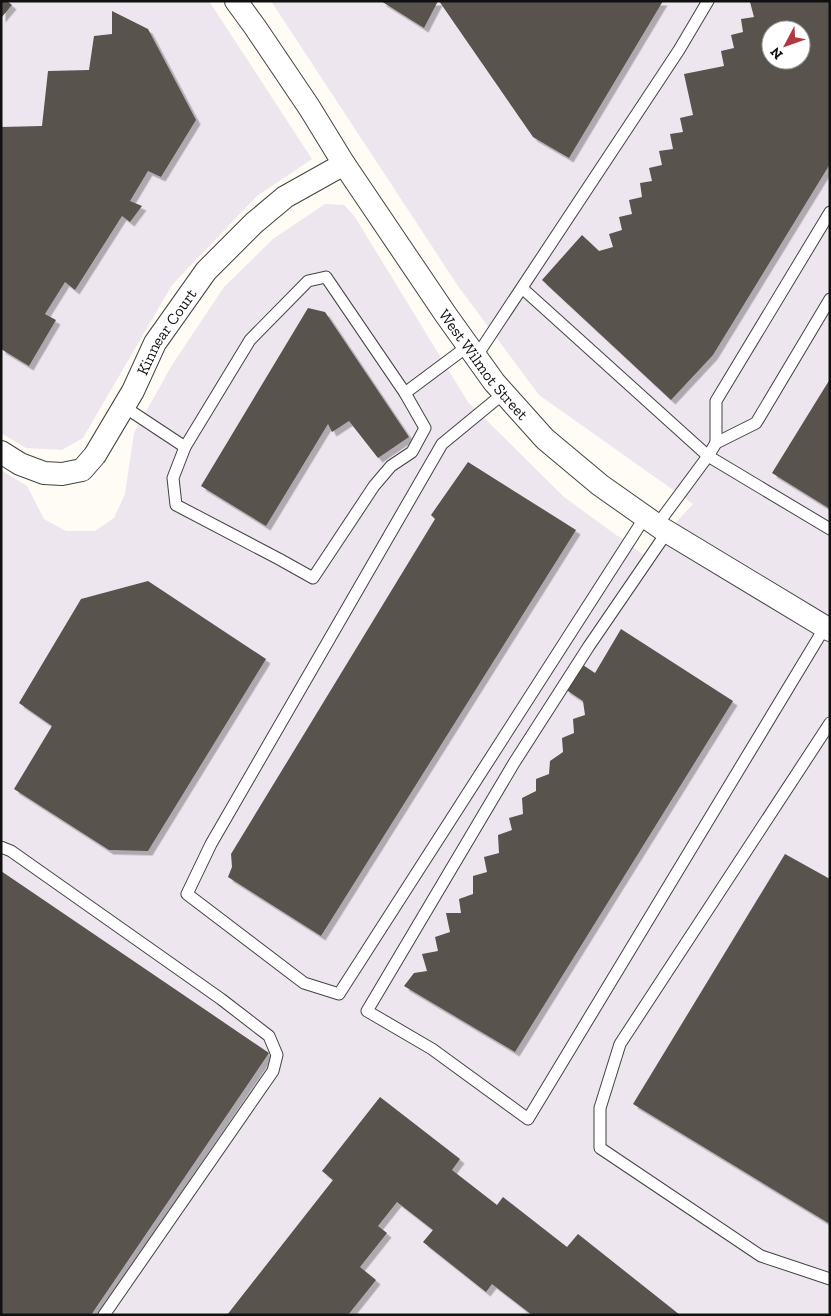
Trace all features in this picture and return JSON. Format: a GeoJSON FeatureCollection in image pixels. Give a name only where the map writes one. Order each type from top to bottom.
{"type":"FeatureCollection","features":[{"type":"Feature","properties":{"kind":"street","name":"West Wilmot Street"},"geometry":{"type":"LineString","coordinates":[[236,1],[309,106],[344,164],[446,315],[494,382],[545,439],[600,484],[657,525],[827,628]]}},
{"type":"Feature","properties":{"kind":"street","name":"Kinnear Court"},"geometry":{"type":"LineString","coordinates":[[1,452],[20,464],[44,473],[62,474],[82,470],[95,455],[132,391],[155,343],[206,271],[254,223],[285,197],[344,164]]}},
{"type":"Feature","properties":{"kind":"lane"},"geometry":{"type":"LineString","coordinates":[[405,393],[472,351],[522,288],[679,50],[708,1]]}},
{"type":"Feature","properties":{"kind":"lane"},"geometry":{"type":"LineString","coordinates":[[504,393],[442,444],[211,844],[187,894],[304,983],[339,994],[657,525],[708,456],[716,443],[716,401],[830,212]]}},
{"type":"Feature","properties":{"kind":"lane"},"geometry":{"type":"LineString","coordinates":[[326,277],[405,393],[425,428],[412,452],[391,466],[374,486],[313,578],[176,505],[173,478],[185,447],[250,340],[308,282],[326,277]]}},
{"type":"Feature","properties":{"kind":"lane"},"geometry":{"type":"LineString","coordinates":[[522,288],[708,456],[830,529]]}},
{"type":"Feature","properties":{"kind":"lane"},"geometry":{"type":"LineString","coordinates":[[716,443],[756,424],[830,299]]}},
{"type":"Feature","properties":{"kind":"lane"},"geometry":{"type":"LineString","coordinates":[[123,406],[185,447]]}},
{"type":"Feature","properties":{"kind":"lane"},"geometry":{"type":"LineString","coordinates":[[657,525],[589,646],[514,763],[367,1011],[432,1049],[528,1119],[827,628]]}},
{"type":"Feature","properties":{"kind":"lane"},"geometry":{"type":"LineString","coordinates":[[830,723],[620,1044],[600,1108],[600,1148],[760,1256],[830,1279]]}},
{"type":"Feature","properties":{"kind":"lane"},"geometry":{"type":"LineString","coordinates":[[1,847],[11,851],[221,999],[269,1036],[277,1055],[274,1071],[104,1315]]}},
{"type":"Feature","properties":{"kind":"shaded area"},"geometry":{"type":"Polygon","coordinates":[[[1,1],[209,1],[312,159],[257,196],[172,285],[83,438],[62,450],[26,448],[1,433],[1,1]]]}},
{"type":"Feature","properties":{"kind":"shaded area"},"geometry":{"type":"Polygon","coordinates":[[[271,1],[830,1],[830,1315],[1,1315],[1,470],[27,486],[44,519],[66,531],[95,531],[114,518],[125,494],[134,433],[172,365],[224,287],[273,239],[325,204],[344,205],[355,217],[468,402],[564,497],[645,556],[693,504],[539,395],[458,286],[271,1]]]}},
{"type":"Feature","properties":{"kind":"building"},"geometry":{"type":"Polygon","coordinates":[[[1,1],[7,1],[12,5],[1,18],[1,1]]]}},
{"type":"Feature","properties":{"kind":"building"},"geometry":{"type":"Polygon","coordinates":[[[381,1],[438,1],[424,28],[381,1]]]}},
{"type":"Feature","properties":{"kind":"building"},"geometry":{"type":"Polygon","coordinates":[[[439,1],[663,1],[569,158],[533,137],[439,1]]]}},
{"type":"Feature","properties":{"kind":"building"},"geometry":{"type":"Polygon","coordinates":[[[830,1],[830,164],[713,355],[671,400],[542,280],[582,235],[599,251],[613,247],[609,234],[622,230],[619,217],[632,214],[629,200],[642,197],[640,183],[652,181],[649,168],[662,165],[659,151],[673,149],[670,134],[683,132],[680,118],[693,115],[684,74],[724,66],[721,51],[734,48],[731,35],[743,32],[741,19],[754,17],[750,2],[830,1]]]}},
{"type":"Feature","properties":{"kind":"building"},"geometry":{"type":"Polygon","coordinates":[[[112,11],[148,29],[196,120],[161,177],[148,171],[130,201],[142,206],[130,222],[122,216],[75,290],[65,282],[45,314],[56,320],[29,366],[1,349],[1,127],[42,126],[48,71],[89,70],[94,36],[112,34],[112,11]]]}},
{"type":"Feature","properties":{"kind":"building"},"geometry":{"type":"Polygon","coordinates":[[[308,308],[325,312],[409,437],[378,458],[349,421],[332,432],[328,424],[266,526],[201,486],[308,308]]]}},
{"type":"Feature","properties":{"kind":"building"},"geometry":{"type":"Polygon","coordinates":[[[830,379],[830,509],[772,473],[830,379]]]}},
{"type":"Feature","properties":{"kind":"building"},"geometry":{"type":"Polygon","coordinates":[[[468,462],[576,530],[321,936],[228,877],[232,867],[231,854],[435,519],[431,515],[468,462]]]}},
{"type":"Feature","properties":{"kind":"building"},"geometry":{"type":"Polygon","coordinates":[[[148,581],[266,659],[148,851],[109,850],[14,789],[52,726],[19,703],[81,599],[148,581]]]}},
{"type":"Feature","properties":{"kind":"building"},"geometry":{"type":"Polygon","coordinates":[[[621,629],[733,701],[515,1052],[404,986],[414,973],[427,971],[422,954],[438,951],[435,937],[450,932],[446,913],[461,913],[459,899],[473,894],[473,876],[487,872],[484,857],[499,853],[498,835],[512,830],[509,818],[523,814],[522,798],[536,791],[536,779],[549,774],[550,761],[563,752],[562,738],[574,733],[573,719],[585,715],[583,701],[565,689],[580,663],[595,673],[621,629]]]}},
{"type":"Feature","properties":{"kind":"building"},"geometry":{"type":"Polygon","coordinates":[[[785,854],[830,879],[830,1224],[633,1104],[785,854]]]}},
{"type":"Feature","properties":{"kind":"building"},"geometry":{"type":"Polygon","coordinates":[[[1,871],[269,1053],[91,1315],[1,1315],[1,871]]]}},
{"type":"Feature","properties":{"kind":"building"},"geometry":{"type":"Polygon","coordinates":[[[380,1097],[460,1159],[452,1170],[497,1205],[503,1197],[567,1247],[578,1234],[680,1315],[532,1315],[492,1284],[486,1292],[423,1242],[433,1230],[397,1202],[378,1226],[387,1233],[360,1267],[376,1280],[348,1315],[227,1315],[333,1180],[322,1171],[380,1097]]]}}]}
